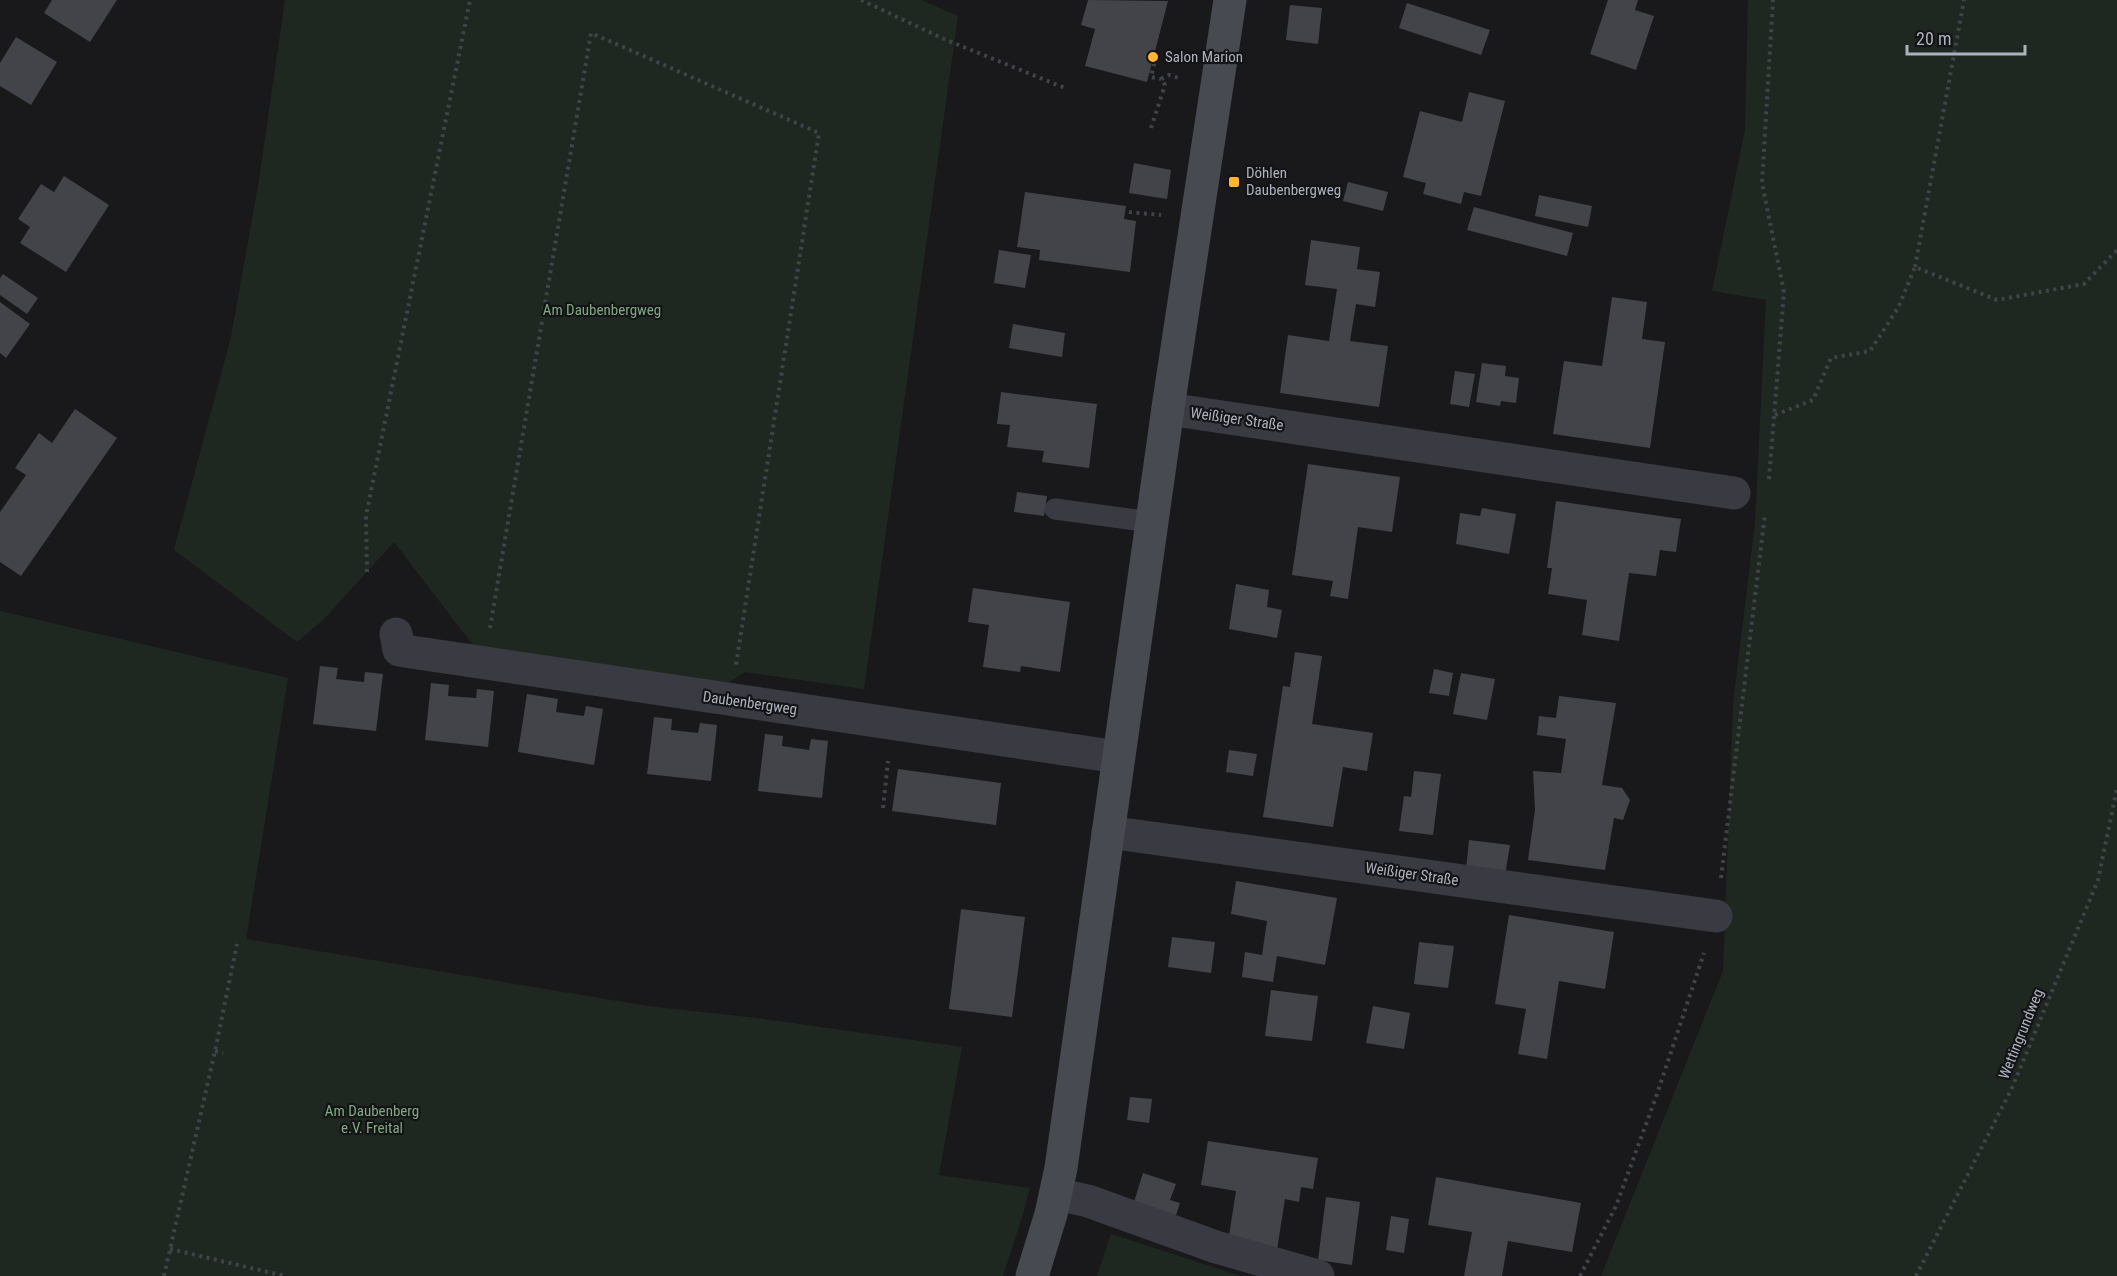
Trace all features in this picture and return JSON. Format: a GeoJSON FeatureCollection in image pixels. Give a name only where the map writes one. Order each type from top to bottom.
{"type":"FeatureCollection","features":[{"type":"Feature","properties":{"kind":"street"},"geometry":{"type":"LineString","coordinates":[[1032,1276],[1056,1194],[1151,522],[1230,0]]}},
{"type":"Feature","properties":{"kind":"street","name":"Weißiger Straße"},"geometry":{"type":"LineString","coordinates":[[1168,409],[1734,493]]}},
{"type":"Feature","properties":{"kind":"street","name":"Daubenbergweg"},"geometry":{"type":"LineString","coordinates":[[396,634],[399,650],[408,652],[1118,757]]}},
{"type":"Feature","properties":{"kind":"street","name":"Weißiger Straße"},"geometry":{"type":"LineString","coordinates":[[1108,832],[1716,916]]}},
{"type":"Feature","properties":{"kind":"street"},"geometry":{"type":"LineString","coordinates":[[1056,1194],[1088,1201],[1216,1247],[1318,1276]]}},
{"type":"Feature","properties":{"kind":"lane"},"geometry":{"type":"LineString","coordinates":[[1055,509],[1151,522]]}},
{"type":"Feature","properties":{"kind":"path"},"geometry":{"type":"LineString","coordinates":[[367,572],[366,516],[470,0]]}},
{"type":"Feature","properties":{"kind":"path"},"geometry":{"type":"LineString","coordinates":[[861,0],[944,39],[1065,88]]}},
{"type":"Feature","properties":{"kind":"path"},"geometry":{"type":"LineString","coordinates":[[1768,486],[1784,292],[1762,183],[1773,0]]}},
{"type":"Feature","properties":{"kind":"path"},"geometry":{"type":"LineString","coordinates":[[1775,415],[1813,400],[1831,358],[1870,351],[1898,308],[1915,267],[1964,0]]}},
{"type":"Feature","properties":{"kind":"path"},"geometry":{"type":"LineString","coordinates":[[488,639],[591,33],[819,133],[735,669]]}},
{"type":"Feature","properties":{"kind":"path"},"geometry":{"type":"LineString","coordinates":[[1156,56],[1151,77],[1161,79],[1169,75],[1186,80]]}},
{"type":"Feature","properties":{"kind":"path"},"geometry":{"type":"LineString","coordinates":[[1151,128],[1166,85],[1161,79]]}},
{"type":"Feature","properties":{"kind":"path"},"geometry":{"type":"LineString","coordinates":[[1129,212],[1164,216]]}},
{"type":"Feature","properties":{"kind":"path"},"geometry":{"type":"LineString","coordinates":[[1915,267],[1998,300],[2084,284],[2117,250]]}},
{"type":"Feature","properties":{"kind":"path"},"geometry":{"type":"LineString","coordinates":[[1580,1276],[1616,1206],[1656,1097],[1716,916],[1766,509]]}},
{"type":"Feature","properties":{"kind":"path"},"geometry":{"type":"LineString","coordinates":[[883,808],[889,752]]}},
{"type":"Feature","properties":{"kind":"path","name":"Wettingrundweg"},"geometry":{"type":"LineString","coordinates":[[1916,1276],[2012,1088],[2098,880],[2117,788]]}},
{"type":"Feature","properties":{"kind":"path"},"geometry":{"type":"LineString","coordinates":[[164,1276],[237,944]]}},
{"type":"Feature","properties":{"kind":"path"},"geometry":{"type":"LineString","coordinates":[[215,1051],[223,1053]]}},
{"type":"Feature","properties":{"kind":"path"},"geometry":{"type":"LineString","coordinates":[[170,1249],[285,1276]]}},
{"type":"Feature","properties":{"kind":"green space","name":"Am Daubenbergweg"},"geometry":{"type":"Polygon","coordinates":[[[285,0],[921,0],[958,16],[864,689],[745,672],[722,687],[476,649],[394,542],[323,620],[297,642],[174,550],[231,337],[259,180],[285,0]]]}},
{"type":"Feature","properties":{"kind":"green space"},"geometry":{"type":"Polygon","coordinates":[[[1748,0],[2117,0],[2117,1276],[1601,1276],[1723,971],[1733,704],[1755,523],[1766,300],[1712,291],[1745,130],[1748,0]]]}},
{"type":"Feature","properties":{"kind":"green space","name":"Am Daubenberg e.V. Freital"},"geometry":{"type":"Polygon","coordinates":[[[0,611],[288,678],[246,939],[648,1006],[757,1018],[962,1047],[939,1175],[1030,1188],[1003,1276],[0,1276],[0,611]]]}},
{"type":"Feature","properties":{"kind":"green space"},"geometry":{"type":"Polygon","coordinates":[[[1111,1234],[1241,1276],[1097,1276],[1111,1234]]]}},
{"type":"Feature","properties":{"kind":"building"},"geometry":{"type":"Polygon","coordinates":[[[52,0],[117,0],[90,42],[44,13],[52,0]]]}},
{"type":"Feature","properties":{"kind":"building"},"geometry":{"type":"Polygon","coordinates":[[[1088,0],[1168,1],[1147,82],[1085,66],[1095,29],[1081,25],[1088,0]]]}},
{"type":"Feature","properties":{"kind":"building"},"geometry":{"type":"Polygon","coordinates":[[[1608,0],[1638,0],[1635,10],[1654,16],[1636,70],[1590,54],[1608,0]]]}},
{"type":"Feature","properties":{"kind":"building"},"geometry":{"type":"Polygon","coordinates":[[[1407,3],[1490,30],[1481,55],[1399,28],[1407,3]]]}},
{"type":"Feature","properties":{"kind":"building"},"geometry":{"type":"Polygon","coordinates":[[[1290,5],[1322,8],[1318,44],[1286,40],[1290,5]]]}},
{"type":"Feature","properties":{"kind":"building"},"geometry":{"type":"Polygon","coordinates":[[[16,37],[57,62],[31,105],[0,86],[0,63],[16,37]]]}},
{"type":"Feature","properties":{"kind":"building"},"geometry":{"type":"Polygon","coordinates":[[[1469,92],[1505,101],[1481,196],[1464,192],[1461,204],[1423,194],[1426,183],[1403,177],[1420,111],[1462,122],[1469,92]]]}},
{"type":"Feature","properties":{"kind":"building"},"geometry":{"type":"Polygon","coordinates":[[[1134,163],[1171,170],[1167,199],[1129,193],[1134,163]]]}},
{"type":"Feature","properties":{"kind":"building"},"geometry":{"type":"Polygon","coordinates":[[[64,176],[109,205],[66,272],[20,243],[30,227],[18,219],[41,184],[54,192],[64,176]]]}},
{"type":"Feature","properties":{"kind":"building"},"geometry":{"type":"Polygon","coordinates":[[[1348,182],[1388,192],[1383,211],[1343,201],[1348,182]]]}},
{"type":"Feature","properties":{"kind":"building"},"geometry":{"type":"Polygon","coordinates":[[[1025,192],[1126,206],[1124,219],[1136,221],[1130,272],[1039,260],[1040,250],[1017,247],[1025,192]]]}},
{"type":"Feature","properties":{"kind":"building"},"geometry":{"type":"Polygon","coordinates":[[[1539,195],[1592,206],[1588,227],[1535,216],[1539,195]]]}},
{"type":"Feature","properties":{"kind":"building"},"geometry":{"type":"Polygon","coordinates":[[[1474,207],[1573,233],[1567,256],[1467,230],[1474,207]]]}},
{"type":"Feature","properties":{"kind":"building"},"geometry":{"type":"Polygon","coordinates":[[[1311,240],[1360,247],[1357,269],[1380,272],[1375,307],[1356,304],[1350,341],[1388,346],[1379,407],[1280,393],[1288,335],[1329,341],[1337,289],[1305,285],[1311,240]]]}},
{"type":"Feature","properties":{"kind":"building"},"geometry":{"type":"Polygon","coordinates":[[[999,250],[1031,255],[1025,288],[994,283],[999,250]]]}},
{"type":"Feature","properties":{"kind":"building"},"geometry":{"type":"Polygon","coordinates":[[[3,274],[38,298],[27,314],[0,295],[0,278],[3,274]]]}},
{"type":"Feature","properties":{"kind":"building"},"geometry":{"type":"Polygon","coordinates":[[[1612,297],[1647,302],[1642,339],[1665,342],[1650,448],[1553,434],[1564,361],[1602,366],[1612,297]]]}},
{"type":"Feature","properties":{"kind":"building"},"geometry":{"type":"Polygon","coordinates":[[[0,302],[30,324],[6,358],[0,353],[0,302]]]}},
{"type":"Feature","properties":{"kind":"building"},"geometry":{"type":"Polygon","coordinates":[[[1013,324],[1065,333],[1062,357],[1009,348],[1013,324]]]}},
{"type":"Feature","properties":{"kind":"building"},"geometry":{"type":"Polygon","coordinates":[[[1482,363],[1506,366],[1505,376],[1519,378],[1516,403],[1501,401],[1500,406],[1476,402],[1482,363]]]}},
{"type":"Feature","properties":{"kind":"building"},"geometry":{"type":"Polygon","coordinates":[[[1455,371],[1475,374],[1469,407],[1450,404],[1455,371]]]}},
{"type":"Feature","properties":{"kind":"building"},"geometry":{"type":"Polygon","coordinates":[[[1001,392],[1097,404],[1089,468],[1042,462],[1044,451],[1007,447],[1010,425],[997,424],[1001,392]]]}},
{"type":"Feature","properties":{"kind":"building"},"geometry":{"type":"Polygon","coordinates":[[[75,409],[117,438],[21,576],[0,562],[0,512],[26,475],[15,468],[39,433],[52,443],[75,409]]]}},
{"type":"Feature","properties":{"kind":"building"},"geometry":{"type":"Polygon","coordinates":[[[1308,464],[1400,477],[1392,532],[1358,527],[1348,599],[1330,596],[1333,581],[1292,575],[1308,464]]]}},
{"type":"Feature","properties":{"kind":"building"},"geometry":{"type":"Polygon","coordinates":[[[1017,492],[1047,496],[1044,516],[1014,512],[1017,492]]]}},
{"type":"Feature","properties":{"kind":"building"},"geometry":{"type":"Polygon","coordinates":[[[1556,501],[1681,519],[1676,552],[1660,550],[1656,576],[1629,573],[1619,641],[1582,635],[1587,600],[1548,594],[1552,568],[1547,568],[1556,501]]]}},
{"type":"Feature","properties":{"kind":"building"},"geometry":{"type":"Polygon","coordinates":[[[1482,508],[1516,514],[1509,554],[1456,544],[1460,513],[1480,516],[1482,508]]]}},
{"type":"Feature","properties":{"kind":"building"},"geometry":{"type":"Polygon","coordinates":[[[1236,584],[1269,590],[1267,607],[1282,610],[1277,638],[1229,629],[1236,584]]]}},
{"type":"Feature","properties":{"kind":"building"},"geometry":{"type":"Polygon","coordinates":[[[973,588],[1070,602],[1060,672],[1021,666],[1020,672],[983,667],[989,625],[968,622],[973,588]]]}},
{"type":"Feature","properties":{"kind":"building"},"geometry":{"type":"Polygon","coordinates":[[[1295,652],[1322,656],[1312,724],[1373,733],[1367,771],[1343,767],[1333,827],[1263,817],[1283,686],[1290,687],[1295,652]]]}},
{"type":"Feature","properties":{"kind":"building"},"geometry":{"type":"Polygon","coordinates":[[[320,666],[338,668],[336,679],[364,682],[365,672],[383,674],[376,731],[313,724],[320,666]]]}},
{"type":"Feature","properties":{"kind":"building"},"geometry":{"type":"Polygon","coordinates":[[[1434,669],[1453,673],[1449,696],[1429,693],[1434,669]]]}},
{"type":"Feature","properties":{"kind":"building"},"geometry":{"type":"Polygon","coordinates":[[[1461,673],[1495,679],[1487,720],[1453,714],[1461,673]]]}},
{"type":"Feature","properties":{"kind":"building"},"geometry":{"type":"Polygon","coordinates":[[[431,683],[449,685],[448,696],[476,698],[477,689],[494,691],[488,747],[425,740],[431,683]]]}},
{"type":"Feature","properties":{"kind":"building"},"geometry":{"type":"Polygon","coordinates":[[[527,694],[558,699],[556,712],[584,716],[586,706],[603,709],[594,765],[518,752],[527,694]]]}},
{"type":"Feature","properties":{"kind":"building"},"geometry":{"type":"Polygon","coordinates":[[[1559,696],[1616,703],[1602,785],[1622,788],[1630,800],[1623,820],[1614,818],[1605,870],[1528,860],[1535,810],[1533,771],[1561,773],[1566,739],[1537,735],[1539,716],[1556,718],[1559,696]]]}},
{"type":"Feature","properties":{"kind":"building"},"geometry":{"type":"Polygon","coordinates":[[[654,717],[672,719],[671,730],[698,733],[700,723],[717,725],[711,781],[647,774],[654,717]]]}},
{"type":"Feature","properties":{"kind":"building"},"geometry":{"type":"Polygon","coordinates":[[[765,734],[783,736],[782,746],[809,750],[811,739],[828,741],[822,798],[758,791],[765,734]]]}},
{"type":"Feature","properties":{"kind":"building"},"geometry":{"type":"Polygon","coordinates":[[[1229,750],[1257,754],[1253,776],[1226,772],[1229,750]]]}},
{"type":"Feature","properties":{"kind":"building"},"geometry":{"type":"Polygon","coordinates":[[[898,769],[1001,783],[996,825],[892,811],[898,769]]]}},
{"type":"Feature","properties":{"kind":"building"},"geometry":{"type":"Polygon","coordinates":[[[1414,771],[1441,774],[1433,835],[1399,831],[1404,796],[1411,797],[1414,771]]]}},
{"type":"Feature","properties":{"kind":"building"},"geometry":{"type":"Polygon","coordinates":[[[1469,840],[1510,845],[1505,875],[1466,870],[1469,840]]]}},
{"type":"Feature","properties":{"kind":"building"},"geometry":{"type":"Polygon","coordinates":[[[1236,881],[1337,898],[1325,965],[1277,956],[1273,982],[1242,977],[1245,952],[1262,955],[1267,921],[1231,914],[1236,881]]]}},
{"type":"Feature","properties":{"kind":"building"},"geometry":{"type":"Polygon","coordinates":[[[961,909],[1025,917],[1012,1017],[949,1009],[961,909]]]}},
{"type":"Feature","properties":{"kind":"building"},"geometry":{"type":"Polygon","coordinates":[[[1509,915],[1614,932],[1605,989],[1559,981],[1547,1059],[1518,1054],[1526,1009],[1495,1004],[1509,915]]]}},
{"type":"Feature","properties":{"kind":"building"},"geometry":{"type":"Polygon","coordinates":[[[1172,937],[1215,942],[1211,973],[1168,967],[1172,937]]]}},
{"type":"Feature","properties":{"kind":"building"},"geometry":{"type":"Polygon","coordinates":[[[1419,942],[1454,946],[1448,988],[1414,984],[1419,942]]]}},
{"type":"Feature","properties":{"kind":"building"},"geometry":{"type":"Polygon","coordinates":[[[1271,990],[1318,996],[1312,1041],[1265,1036],[1271,990]]]}},
{"type":"Feature","properties":{"kind":"building"},"geometry":{"type":"Polygon","coordinates":[[[1373,1006],[1410,1013],[1404,1049],[1366,1043],[1373,1006]]]}},
{"type":"Feature","properties":{"kind":"building"},"geometry":{"type":"Polygon","coordinates":[[[1130,1097],[1152,1099],[1149,1123],[1127,1120],[1130,1097]]]}},
{"type":"Feature","properties":{"kind":"building"},"geometry":{"type":"Polygon","coordinates":[[[1208,1141],[1318,1158],[1313,1189],[1301,1187],[1299,1202],[1285,1199],[1277,1250],[1228,1242],[1236,1191],[1201,1185],[1208,1141]]]}},
{"type":"Feature","properties":{"kind":"building"},"geometry":{"type":"Polygon","coordinates":[[[1143,1173],[1176,1184],[1170,1200],[1180,1203],[1175,1218],[1133,1205],[1143,1173]]]}},
{"type":"Feature","properties":{"kind":"building"},"geometry":{"type":"Polygon","coordinates":[[[1436,1177],[1581,1203],[1572,1252],[1508,1241],[1502,1276],[1464,1276],[1472,1232],[1428,1225],[1436,1177]]]}},
{"type":"Feature","properties":{"kind":"building"},"geometry":{"type":"Polygon","coordinates":[[[1326,1197],[1360,1202],[1352,1265],[1318,1260],[1326,1197]]]}},
{"type":"Feature","properties":{"kind":"building"},"geometry":{"type":"Polygon","coordinates":[[[1391,1216],[1409,1219],[1404,1253],[1386,1250],[1391,1216]]]}},
{"type":"Feature","properties":{"kind":"place","name":"Salon Marion"},"geometry":{"type":"Point","coordinates":[1153,57]}},
{"type":"Feature","properties":{"kind":"place","name":"Döhlen Daubenbergweg"},"geometry":{"type":"Point","coordinates":[1234,182]}}]}
